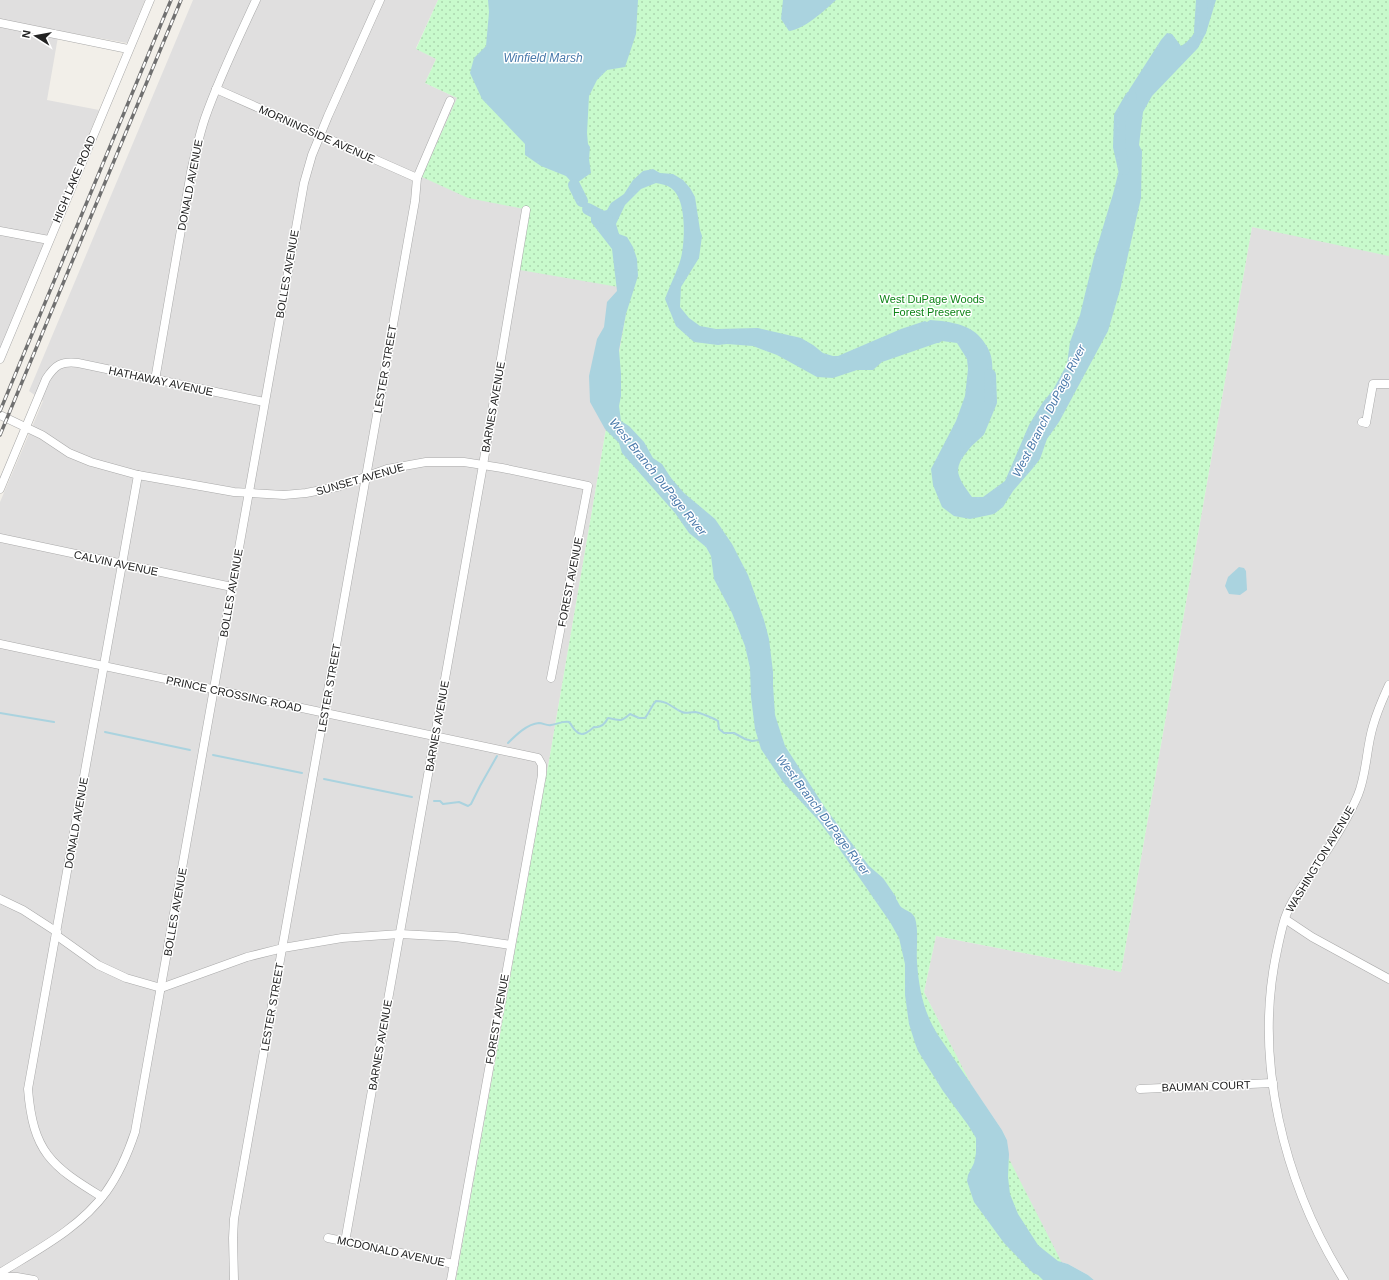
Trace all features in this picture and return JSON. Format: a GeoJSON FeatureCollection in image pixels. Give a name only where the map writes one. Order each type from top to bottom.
{"type":"FeatureCollection","features":[{"type":"Feature","properties":{"kind":"street","name":"HIGH LAKE ROAD"},"geometry":{"type":"LineString","coordinates":[[0,360],[128,49],[150,0]]}},
{"type":"Feature","properties":{"kind":"street","name":"DONALD AVENUE"},"geometry":{"type":"LineString","coordinates":[[155,380],[191,172],[203,124],[216,89],[256,0]]}},
{"type":"Feature","properties":{"kind":"street","name":"BOLLES AVENUE"},"geometry":{"type":"LineString","coordinates":[[0,1273],[48,1244],[90,1210],[104,1194],[122,1166],[135,1132],[304,183],[312,155],[320,135],[380,0]]}},
{"type":"Feature","properties":{"kind":"street"},"geometry":{"type":"LineString","coordinates":[[0,23],[128,49]]}},
{"type":"Feature","properties":{"kind":"street","name":"MORNINGSIDE AVENUE"},"geometry":{"type":"LineString","coordinates":[[216,89],[417,178]]}},
{"type":"Feature","properties":{"kind":"street","name":"LESTER STREET"},"geometry":{"type":"LineString","coordinates":[[234,1280],[234,1219],[414,208],[417,178],[450,101]]}},
{"type":"Feature","properties":{"kind":"street","name":"BARNES AVENUE"},"geometry":{"type":"LineString","coordinates":[[345,1242],[483,465],[526,210]]}},
{"type":"Feature","properties":{"kind":"street"},"geometry":{"type":"LineString","coordinates":[[0,231],[49,240]]}},
{"type":"Feature","properties":{"kind":"street","name":"HATHAWAY AVENUE"},"geometry":{"type":"LineString","coordinates":[[26,427],[46,379],[58,365],[64,363],[78,363],[264,402]]}},
{"type":"Feature","properties":{"kind":"street"},"geometry":{"type":"LineString","coordinates":[[1362,422],[1366,423],[1373,384],[1389,384]]}},
{"type":"Feature","properties":{"kind":"street","name":"SUNSET AVENUE"},"geometry":{"type":"LineString","coordinates":[[0,414],[26,427],[79,458],[101,466],[218,490],[284,495],[306,493],[327,490],[393,468],[426,462],[464,462],[588,486]]}},
{"type":"Feature","properties":{"kind":"street"},"geometry":{"type":"LineString","coordinates":[[0,489],[26,427]]}},
{"type":"Feature","properties":{"kind":"street","name":"DONALD AVENUE"},"geometry":{"type":"LineString","coordinates":[[104,1194],[74,1180],[45,1153],[36,1134],[30,1109],[28,1089],[138,474]]}},
{"type":"Feature","properties":{"kind":"street","name":"FOREST AVENUE"},"geometry":{"type":"LineString","coordinates":[[551,678],[588,486]]}},
{"type":"Feature","properties":{"kind":"street","name":"CALVIN AVENUE"},"geometry":{"type":"LineString","coordinates":[[0,538],[232,587]]}},
{"type":"Feature","properties":{"kind":"street","name":"PRINCE CROSSING ROAD"},"geometry":{"type":"LineString","coordinates":[[0,644],[538,758]]}},
{"type":"Feature","properties":{"kind":"street","name":"WASHINGTON AVENUE"},"geometry":{"type":"LineString","coordinates":[[1344,1280],[1316,1229],[1295,1177],[1282,1129],[1272,1083],[1269,1030],[1270,998],[1275,960],[1285,919],[1294,898],[1330,846],[1358,794],[1363,780],[1373,726],[1389,684]]}},
{"type":"Feature","properties":{"kind":"street","name":"FOREST AVENUE"},"geometry":{"type":"LineString","coordinates":[[451,1280],[542,775],[542,765],[538,758]]}},
{"type":"Feature","properties":{"kind":"street"},"geometry":{"type":"LineString","coordinates":[[0,899],[23,910],[98,965],[126,978],[161,988],[223,965],[283,948],[342,938],[400,934],[456,937],[511,944]]}},
{"type":"Feature","properties":{"kind":"street"},"geometry":{"type":"LineString","coordinates":[[1285,919],[1312,937],[1389,979]]}},
{"type":"Feature","properties":{"kind":"street","name":"BAUMAN COURT"},"geometry":{"type":"LineString","coordinates":[[1140,1088],[1272,1083]]}},
{"type":"Feature","properties":{"kind":"street","name":"MCDONALD AVENUE"},"geometry":{"type":"LineString","coordinates":[[328,1238],[454,1264]]}},
{"type":"Feature","properties":{"kind":"street"},"geometry":{"type":"LineString","coordinates":[[0,1277],[17,1277],[34,1280]]}},
{"type":"Feature","properties":{"kind":"shaded area"},"geometry":{"type":"Polygon","coordinates":[[[0,0],[145,0],[127,43],[59,31],[47,100],[99,110],[0,350],[0,0]]]}},
{"type":"Feature","properties":{"kind":"shaded area"},"geometry":{"type":"Polygon","coordinates":[[[193,0],[438,0],[416,48],[436,59],[425,83],[457,98],[530,210],[630,289],[550,755],[456,1280],[0,1280],[0,502],[43,401],[29,391],[193,0]]]}},
{"type":"Feature","properties":{"kind":"shaded area"},"geometry":{"type":"Polygon","coordinates":[[[1252,227],[1389,254],[1389,1280],[1094,1280],[1068,1264],[1058,1261],[1010,1194],[1007,1140],[1002,1130],[968,1080],[924,992],[936,936],[1121,972],[1252,227]]]}},
{"type":"Feature","properties":{"kind":"green space","name":"West DuPage Woods Forest Preserve"},"geometry":{"type":"Polygon","coordinates":[[[438,0],[1389,0],[1389,256],[1252,227],[1121,972],[936,936],[924,992],[1062,1263],[1059,1280],[456,1280],[550,755],[630,289],[520,270],[529,210],[468,198],[422,177],[457,98],[425,83],[436,59],[416,49],[438,0]]]}},
{"type":"Feature","properties":{"kind":"water","name":"Winfield Marsh"},"geometry":{"type":"Polygon","coordinates":[[[488,0],[638,0],[636,34],[625,67],[607,70],[597,80],[589,96],[587,133],[588,144],[590,147],[589,159],[591,173],[574,185],[566,176],[541,166],[525,155],[525,144],[482,99],[470,73],[474,58],[486,46],[489,12],[488,0]]]}},
{"type":"Feature","properties":{"kind":"water"},"geometry":{"type":"Polygon","coordinates":[[[783,0],[836,0],[821,14],[802,27],[789,31],[781,19],[783,0]]]}},
{"type":"Feature","properties":{"kind":"water"},"geometry":{"type":"Polygon","coordinates":[[[1205,0],[1216,0],[1206,33],[1198,48],[1152,96],[1143,112],[1139,145],[1142,151],[1141,198],[1120,290],[1108,331],[1059,422],[1047,439],[1040,459],[1013,491],[1003,507],[994,514],[970,519],[954,516],[942,507],[933,485],[931,469],[956,421],[965,396],[968,369],[967,359],[957,343],[942,341],[882,362],[873,370],[857,370],[833,378],[817,377],[777,355],[753,346],[727,344],[718,345],[694,342],[676,326],[665,299],[681,258],[682,251],[684,221],[680,201],[676,193],[669,187],[656,183],[641,189],[625,205],[616,224],[619,234],[627,237],[633,247],[637,259],[638,276],[626,314],[619,350],[621,396],[619,406],[621,421],[629,426],[644,442],[653,458],[662,464],[671,478],[684,493],[715,519],[732,544],[748,575],[769,639],[773,672],[775,715],[785,746],[826,809],[869,866],[883,878],[901,907],[911,912],[915,918],[917,929],[918,972],[925,1008],[938,1035],[1002,1130],[1007,1140],[1009,1154],[1008,1177],[1010,1194],[1018,1214],[1038,1245],[1058,1261],[1068,1264],[1094,1280],[1043,1280],[1038,1275],[1033,1273],[1004,1243],[974,1202],[967,1181],[968,1175],[974,1163],[976,1138],[943,1091],[918,1051],[909,1024],[905,995],[905,964],[899,938],[890,922],[836,844],[818,820],[783,782],[761,749],[755,729],[751,697],[750,668],[745,646],[732,613],[714,579],[711,556],[706,547],[689,533],[675,513],[622,453],[619,443],[605,429],[590,402],[589,376],[597,339],[604,327],[607,302],[617,291],[612,249],[591,222],[591,217],[596,213],[607,210],[611,203],[624,194],[633,180],[643,171],[653,169],[660,173],[673,174],[683,180],[695,197],[702,236],[699,258],[681,287],[680,307],[689,318],[700,326],[716,329],[758,328],[801,338],[823,353],[833,356],[838,356],[901,329],[930,320],[955,323],[973,331],[983,341],[990,353],[992,362],[991,386],[982,423],[974,442],[960,462],[958,473],[965,488],[972,497],[983,497],[1005,481],[1029,425],[1043,402],[1053,390],[1067,364],[1070,342],[1080,315],[1094,257],[1120,166],[1122,115],[1129,90],[1167,33],[1172,34],[1181,46],[1187,42],[1198,26],[1205,0]]]}},
{"type":"Feature","properties":{"kind":"water"},"geometry":{"type":"Polygon","coordinates":[[[1239,567],[1244,568],[1246,571],[1247,590],[1240,595],[1229,594],[1225,586],[1228,577],[1239,567]]]}},
{"type":"Feature","properties":{"kind":"waterway","name":"West Branch DuPage River"},"geometry":{"type":"LineString","coordinates":[[1200,31],[1202,0]]}},
{"type":"Feature","properties":{"kind":"waterway","name":"West Branch DuPage River"},"geometry":{"type":"LineString","coordinates":[[1124,169],[1119,147],[1120,116],[1131,97]]}},
{"type":"Feature","properties":{"kind":"waterway"},"geometry":{"type":"LineString","coordinates":[[574,185],[582,201]]}},
{"type":"Feature","properties":{"kind":"waterway"},"geometry":{"type":"LineString","coordinates":[[588,209],[607,219]]}},
{"type":"Feature","properties":{"kind":"waterway","name":"West Branch DuPage River"},"geometry":{"type":"LineString","coordinates":[[966,443],[979,431],[991,402],[990,375]]}},
{"type":"Feature","properties":{"kind":"waterway"},"geometry":{"type":"LineString","coordinates":[[508,743],[518,733],[530,725],[539,723],[550,725],[569,722],[578,733],[583,734],[594,727],[599,727],[606,722],[608,718],[620,720],[624,719],[630,714],[639,718],[645,718],[656,701],[667,703],[684,713],[695,712],[713,718],[718,721],[719,729],[724,733],[734,733],[752,741],[759,740]]}},
{"type":"Feature","properties":{"kind":"waterway"},"geometry":{"type":"LineString","coordinates":[[0,713],[54,722]]}},
{"type":"Feature","properties":{"kind":"waterway"},"geometry":{"type":"LineString","coordinates":[[105,732],[190,750]]}},
{"type":"Feature","properties":{"kind":"waterway"},"geometry":{"type":"LineString","coordinates":[[213,755],[302,773]]}},
{"type":"Feature","properties":{"kind":"waterway"},"geometry":{"type":"LineString","coordinates":[[434,801],[440,801],[443,804],[459,802],[468,806],[471,804],[497,756]]}},
{"type":"Feature","properties":{"kind":"waterway"},"geometry":{"type":"LineString","coordinates":[[324,779],[412,797]]}},
{"type":"Feature","properties":{"kind":"railway"},"geometry":{"type":"LineString","coordinates":[[0,411],[171,0]]}},
{"type":"Feature","properties":{"kind":"railway"},"geometry":{"type":"LineString","coordinates":[[0,435],[181,0]]}}]}
